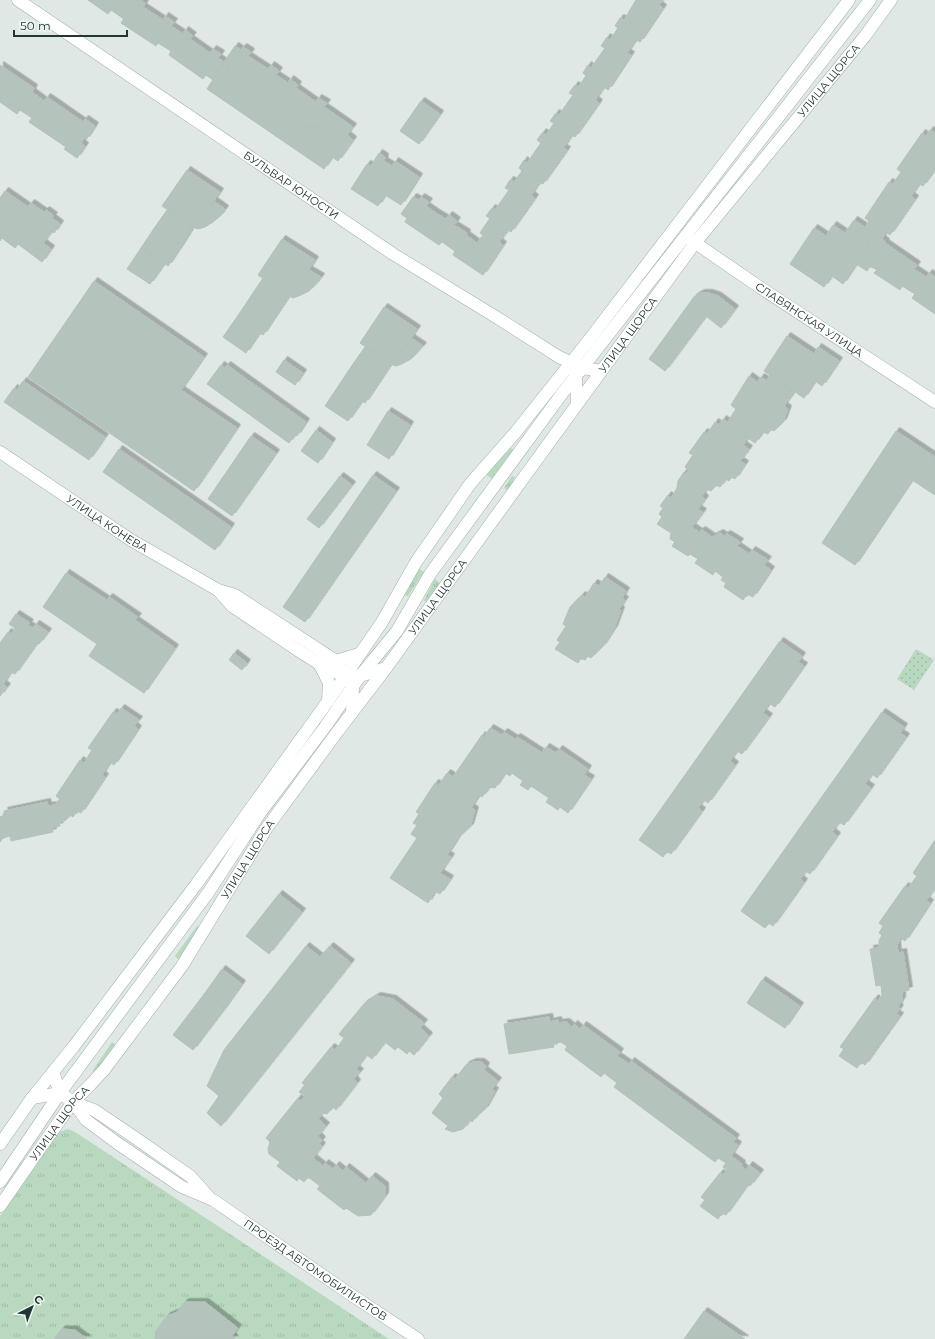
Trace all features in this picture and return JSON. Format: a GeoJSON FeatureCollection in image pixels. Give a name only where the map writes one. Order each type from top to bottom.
{"type":"FeatureCollection","features":[{"type":"Feature","properties":{"kind":"street","name":"БУЛЬВАР ЮНОСТИ"},"geometry":{"type":"LineString","coordinates":[[18,0],[393,254],[530,339],[570,362],[579,373],[602,371]]}},
{"type":"Feature","properties":{"kind":"street"},"geometry":{"type":"LineString","coordinates":[[0,1144],[32,1098],[74,1046],[195,886],[328,701],[345,674],[382,622],[416,562],[470,484],[515,433],[589,340],[849,0]]}},
{"type":"Feature","properties":{"kind":"street","name":"УЛИЦА ЩОРСА"},"geometry":{"type":"LineString","coordinates":[[0,1182],[60,1093],[208,893],[260,813],[325,727],[360,676],[397,631],[430,574],[579,373],[870,0]]}},
{"type":"Feature","properties":{"kind":"street","name":"УЛИЦА ЩОРСА"},"geometry":{"type":"LineString","coordinates":[[0,1206],[73,1102],[104,1070],[182,966],[266,830],[386,668],[695,243],[865,36],[892,0]]}},
{"type":"Feature","properties":{"kind":"street"},"geometry":{"type":"LineString","coordinates":[[656,253],[685,236],[687,213]]}},
{"type":"Feature","properties":{"kind":"street","name":"СЛАВЯНСКАЯ УЛИЦА"},"geometry":{"type":"LineString","coordinates":[[685,236],[767,292],[934,399]]}},
{"type":"Feature","properties":{"kind":"street"},"geometry":{"type":"LineString","coordinates":[[577,404],[579,373]]}},
{"type":"Feature","properties":{"kind":"street","name":"УЛИЦА КОНЕВА"},"geometry":{"type":"LineString","coordinates":[[0,452],[131,540],[218,590],[235,595],[336,661],[353,687]]}},
{"type":"Feature","properties":{"kind":"street","name":"УЛИЦА КОНЕВА"},"geometry":{"type":"LineString","coordinates":[[218,590],[232,606],[332,672],[360,676],[386,668]]}},
{"type":"Feature","properties":{"kind":"street"},"geometry":{"type":"LineString","coordinates":[[336,661],[359,654]]}},
{"type":"Feature","properties":{"kind":"street"},"geometry":{"type":"LineString","coordinates":[[320,665],[328,683],[328,701]]}},
{"type":"Feature","properties":{"kind":"street"},"geometry":{"type":"LineString","coordinates":[[352,713],[353,687]]}},
{"type":"Feature","properties":{"kind":"street"},"geometry":{"type":"LineString","coordinates":[[32,1098],[60,1093],[53,1072]]}},
{"type":"Feature","properties":{"kind":"street","name":"ПРОЕЗД АВТОМОБИЛИСТОВ"},"geometry":{"type":"LineString","coordinates":[[60,1093],[73,1102],[86,1120],[117,1143],[182,1187],[213,1200],[418,1339]]}},
{"type":"Feature","properties":{"kind":"green space"},"geometry":{"type":"Polygon","coordinates":[[[511,448],[514,450],[492,479],[486,474],[511,448]]]}},
{"type":"Feature","properties":{"kind":"green space"},"geometry":{"type":"Polygon","coordinates":[[[512,476],[515,477],[509,491],[504,488],[512,476]]]}},
{"type":"Feature","properties":{"kind":"green space"},"geometry":{"type":"Polygon","coordinates":[[[418,568],[424,572],[408,596],[405,595],[418,568]]]}},
{"type":"Feature","properties":{"kind":"green space"},"geometry":{"type":"Polygon","coordinates":[[[435,579],[441,584],[426,602],[424,600],[435,579]]]}},
{"type":"Feature","properties":{"kind":"green space"},"geometry":{"type":"Polygon","coordinates":[[[916,649],[934,660],[914,690],[897,679],[916,649]]]}},
{"type":"Feature","properties":{"kind":"green space"},"geometry":{"type":"Polygon","coordinates":[[[197,926],[200,928],[180,961],[175,956],[197,926]]]}},
{"type":"Feature","properties":{"kind":"green space"},"geometry":{"type":"Polygon","coordinates":[[[112,1042],[118,1046],[93,1075],[93,1070],[112,1042]]]}},
{"type":"Feature","properties":{"kind":"green space"},"geometry":{"type":"Polygon","coordinates":[[[68,1129],[75,1132],[389,1339],[0,1339],[0,1216],[49,1143],[59,1132],[68,1129]]]}},
{"type":"Feature","properties":{"kind":"building"},"geometry":{"type":"Polygon","coordinates":[[[88,0],[141,0],[145,3],[143,7],[163,20],[165,16],[174,22],[171,26],[183,34],[185,30],[193,36],[190,39],[210,53],[213,49],[221,54],[218,58],[224,62],[235,46],[241,50],[243,47],[251,52],[248,56],[268,69],[271,65],[279,71],[276,75],[288,83],[290,79],[298,85],[296,88],[316,102],[318,98],[327,103],[324,107],[330,111],[318,128],[311,124],[309,128],[274,104],[277,100],[264,92],[261,95],[227,72],[229,68],[223,64],[213,80],[206,75],[203,79],[169,55],[171,51],[158,43],[156,46],[121,23],[124,19],[111,10],[108,14],[88,0]]]}},
{"type":"Feature","properties":{"kind":"building"},"geometry":{"type":"Polygon","coordinates":[[[636,0],[663,0],[659,5],[663,8],[640,42],[636,40],[627,53],[631,55],[608,90],[604,87],[595,100],[599,103],[575,137],[572,135],[563,148],[567,150],[543,184],[540,182],[531,195],[535,198],[511,232],[508,230],[499,242],[503,245],[483,275],[453,255],[455,251],[442,242],[439,245],[405,222],[407,218],[401,214],[413,197],[419,200],[421,197],[429,202],[426,206],[436,213],[446,219],[449,215],[457,221],[454,225],[467,233],[466,235],[477,243],[483,235],[480,233],[490,218],[486,216],[492,208],[495,210],[509,190],[505,188],[510,180],[514,182],[522,171],[519,168],[524,160],[527,163],[541,143],[537,140],[543,132],[546,135],[554,123],[550,121],[556,113],[559,115],[573,95],[569,93],[575,85],[578,87],[586,76],[583,73],[588,65],[591,68],[605,48],[601,46],[607,37],[610,40],[618,28],[615,26],[620,18],[624,20],[636,0]]]}},
{"type":"Feature","properties":{"kind":"building"},"geometry":{"type":"Polygon","coordinates":[[[223,64],[229,68],[227,72],[261,95],[264,92],[277,100],[274,104],[309,128],[311,124],[318,128],[330,111],[353,127],[347,135],[353,140],[338,161],[332,157],[324,169],[207,89],[223,64]]]}},
{"type":"Feature","properties":{"kind":"building"},"geometry":{"type":"Polygon","coordinates":[[[0,65],[34,88],[32,92],[44,101],[47,97],[83,122],[85,119],[95,126],[86,140],[84,138],[81,143],[85,146],[77,158],[64,149],[66,147],[29,122],[32,118],[20,110],[17,114],[0,102],[0,65]]]}},
{"type":"Feature","properties":{"kind":"building"},"geometry":{"type":"Polygon","coordinates":[[[421,101],[440,114],[419,144],[400,131],[421,101]]]}},
{"type":"Feature","properties":{"kind":"building"},"geometry":{"type":"Polygon","coordinates":[[[930,130],[935,133],[935,169],[923,186],[919,184],[911,196],[915,199],[890,235],[886,232],[882,239],[865,227],[869,221],[865,218],[889,182],[893,184],[901,172],[897,169],[922,133],[926,136],[930,130]]]}},
{"type":"Feature","properties":{"kind":"building"},"geometry":{"type":"Polygon","coordinates":[[[379,153],[385,157],[384,161],[392,166],[395,161],[419,177],[401,205],[385,195],[378,206],[351,189],[367,164],[371,166],[379,153]]]}},
{"type":"Feature","properties":{"kind":"building"},"geometry":{"type":"Polygon","coordinates":[[[187,170],[220,192],[195,228],[162,206],[187,170]]]}},
{"type":"Feature","properties":{"kind":"building"},"geometry":{"type":"Polygon","coordinates":[[[5,191],[28,207],[31,203],[44,212],[46,210],[54,216],[52,218],[60,224],[54,233],[52,231],[43,243],[51,249],[42,262],[18,244],[15,248],[2,238],[0,241],[0,198],[5,191]]]}},
{"type":"Feature","properties":{"kind":"building"},"geometry":{"type":"Polygon","coordinates":[[[214,201],[225,209],[213,222],[205,227],[198,229],[195,228],[214,201]]]}},
{"type":"Feature","properties":{"kind":"building"},"geometry":{"type":"Polygon","coordinates":[[[167,210],[193,227],[182,245],[155,227],[167,210]]]}},
{"type":"Feature","properties":{"kind":"building"},"geometry":{"type":"Polygon","coordinates":[[[854,220],[874,233],[866,244],[870,247],[867,252],[865,251],[843,284],[832,276],[824,287],[790,264],[814,228],[826,236],[833,225],[845,233],[854,220]]]}},
{"type":"Feature","properties":{"kind":"building"},"geometry":{"type":"Polygon","coordinates":[[[155,227],[182,245],[168,266],[141,248],[155,227]]]}},
{"type":"Feature","properties":{"kind":"building"},"geometry":{"type":"Polygon","coordinates":[[[874,233],[886,242],[885,243],[917,265],[914,269],[926,277],[929,273],[935,277],[935,314],[912,298],[915,294],[902,286],[900,290],[874,273],[877,270],[870,266],[867,271],[856,264],[865,251],[867,252],[870,247],[866,244],[874,233]]]}},
{"type":"Feature","properties":{"kind":"building"},"geometry":{"type":"Polygon","coordinates":[[[282,239],[315,260],[291,297],[258,275],[282,239]]]}},
{"type":"Feature","properties":{"kind":"building"},"geometry":{"type":"Polygon","coordinates":[[[141,248],[164,264],[150,284],[127,269],[141,248]]]}},
{"type":"Feature","properties":{"kind":"building"},"geometry":{"type":"Polygon","coordinates":[[[309,270],[321,277],[309,291],[293,298],[291,297],[309,270]]]}},
{"type":"Feature","properties":{"kind":"building"},"geometry":{"type":"Polygon","coordinates":[[[263,278],[289,296],[277,314],[251,296],[263,278]]]}},
{"type":"Feature","properties":{"kind":"building"},"geometry":{"type":"Polygon","coordinates":[[[94,281],[204,357],[181,390],[237,428],[194,491],[28,377],[94,281]]]}},
{"type":"Feature","properties":{"kind":"building"},"geometry":{"type":"Polygon","coordinates":[[[701,293],[709,293],[718,296],[735,309],[721,328],[706,316],[665,371],[649,359],[694,297],[701,293]]]}},
{"type":"Feature","properties":{"kind":"building"},"geometry":{"type":"Polygon","coordinates":[[[251,296],[277,314],[263,335],[237,317],[251,296]]]}},
{"type":"Feature","properties":{"kind":"building"},"geometry":{"type":"Polygon","coordinates":[[[384,307],[417,329],[393,365],[360,343],[384,307]]]}},
{"type":"Feature","properties":{"kind":"building"},"geometry":{"type":"Polygon","coordinates":[[[237,317],[260,332],[246,353],[223,337],[237,317]]]}},
{"type":"Feature","properties":{"kind":"building"},"geometry":{"type":"Polygon","coordinates":[[[787,336],[814,354],[818,347],[839,361],[822,386],[815,381],[804,398],[764,371],[787,336]]]}},
{"type":"Feature","properties":{"kind":"building"},"geometry":{"type":"Polygon","coordinates":[[[411,338],[423,346],[411,359],[396,366],[393,365],[411,338]]]}},
{"type":"Feature","properties":{"kind":"building"},"geometry":{"type":"Polygon","coordinates":[[[365,347],[391,364],[379,382],[353,364],[365,347]]]}},
{"type":"Feature","properties":{"kind":"building"},"geometry":{"type":"Polygon","coordinates":[[[284,360],[303,373],[295,385],[276,372],[284,360]]]}},
{"type":"Feature","properties":{"kind":"building"},"geometry":{"type":"Polygon","coordinates":[[[353,364],[379,382],[365,403],[339,385],[353,364]]]}},
{"type":"Feature","properties":{"kind":"building"},"geometry":{"type":"Polygon","coordinates":[[[221,365],[225,368],[227,365],[306,422],[297,436],[295,434],[289,443],[207,384],[221,365]]]}},
{"type":"Feature","properties":{"kind":"building"},"geometry":{"type":"Polygon","coordinates":[[[770,375],[794,392],[784,406],[788,409],[783,422],[774,431],[771,429],[768,434],[763,432],[755,443],[727,423],[736,409],[731,405],[749,376],[757,382],[761,377],[767,381],[770,375]]]}},
{"type":"Feature","properties":{"kind":"building"},"geometry":{"type":"Polygon","coordinates":[[[23,381],[105,437],[89,460],[4,402],[14,388],[17,390],[23,381]]]}},
{"type":"Feature","properties":{"kind":"building"},"geometry":{"type":"Polygon","coordinates":[[[339,385],[362,401],[348,421],[325,406],[339,385]]]}},
{"type":"Feature","properties":{"kind":"building"},"geometry":{"type":"Polygon","coordinates":[[[388,411],[410,425],[389,459],[367,445],[388,411]]]}},
{"type":"Feature","properties":{"kind":"building"},"geometry":{"type":"Polygon","coordinates":[[[723,419],[748,438],[743,445],[749,449],[740,461],[745,464],[735,479],[732,477],[729,481],[726,479],[720,487],[716,485],[711,491],[707,489],[702,496],[705,499],[698,509],[703,512],[692,527],[699,532],[702,530],[712,537],[720,533],[724,536],[727,534],[740,542],[737,546],[749,554],[752,550],[768,560],[764,565],[771,570],[753,597],[747,594],[743,600],[724,587],[726,583],[721,580],[723,577],[715,571],[713,575],[695,563],[698,559],[690,554],[688,556],[672,546],[675,542],[670,539],[671,533],[657,524],[662,517],[659,514],[663,508],[660,506],[668,495],[671,498],[677,488],[678,481],[684,472],[686,474],[689,470],[685,467],[693,455],[689,453],[704,432],[707,434],[715,422],[719,425],[723,419]]]}},
{"type":"Feature","properties":{"kind":"building"},"geometry":{"type":"Polygon","coordinates":[[[316,430],[332,442],[318,463],[301,451],[316,430]]]}},
{"type":"Feature","properties":{"kind":"building"},"geometry":{"type":"Polygon","coordinates":[[[896,431],[935,457],[935,495],[912,480],[855,565],[822,543],[896,431]]]}},
{"type":"Feature","properties":{"kind":"building"},"geometry":{"type":"Polygon","coordinates":[[[251,436],[276,453],[232,516],[208,499],[251,436]]]}},
{"type":"Feature","properties":{"kind":"building"},"geometry":{"type":"Polygon","coordinates":[[[119,449],[231,527],[215,550],[103,472],[119,449]]]}},
{"type":"Feature","properties":{"kind":"building"},"geometry":{"type":"Polygon","coordinates":[[[373,475],[396,491],[305,622],[283,607],[373,475]]]}},
{"type":"Feature","properties":{"kind":"building"},"geometry":{"type":"Polygon","coordinates":[[[340,476],[352,485],[319,528],[307,519],[340,476]]]}},
{"type":"Feature","properties":{"kind":"building"},"geometry":{"type":"Polygon","coordinates":[[[66,573],[107,600],[109,597],[138,617],[135,620],[175,648],[144,693],[89,656],[97,644],[43,607],[66,573]]]}},
{"type":"Feature","properties":{"kind":"building"},"geometry":{"type":"Polygon","coordinates":[[[605,577],[626,591],[622,598],[625,600],[619,609],[621,610],[614,629],[603,646],[591,658],[588,656],[585,660],[581,658],[578,663],[555,649],[560,642],[557,640],[566,626],[563,624],[570,607],[582,595],[585,597],[594,583],[599,586],[605,577]]]}},
{"type":"Feature","properties":{"kind":"building"},"geometry":{"type":"Polygon","coordinates":[[[16,614],[30,623],[28,625],[33,628],[36,624],[48,632],[39,644],[37,643],[15,674],[11,672],[3,684],[7,687],[0,696],[0,643],[8,632],[11,634],[15,628],[9,624],[16,614]]]}},
{"type":"Feature","properties":{"kind":"building"},"geometry":{"type":"Polygon","coordinates":[[[780,641],[802,656],[798,662],[804,666],[775,707],[769,703],[763,713],[769,717],[742,754],[737,751],[730,761],[735,765],[708,803],[704,800],[698,808],[702,811],[671,854],[667,851],[663,857],[639,840],[780,641]]]}},
{"type":"Feature","properties":{"kind":"building"},"geometry":{"type":"Polygon","coordinates":[[[234,653],[247,663],[242,670],[229,660],[234,653]]]}},
{"type":"Feature","properties":{"kind":"building"},"geometry":{"type":"Polygon","coordinates":[[[121,708],[139,720],[134,726],[138,729],[114,765],[110,762],[102,775],[105,777],[81,813],[77,811],[73,817],[70,815],[66,820],[59,822],[60,826],[52,827],[53,832],[11,841],[10,836],[3,838],[0,842],[0,817],[5,815],[4,811],[47,802],[48,806],[55,805],[60,799],[56,796],[80,760],[84,763],[92,750],[88,748],[113,712],[117,714],[121,708]]]}},
{"type":"Feature","properties":{"kind":"building"},"geometry":{"type":"Polygon","coordinates":[[[882,712],[904,727],[900,733],[906,737],[877,778],[872,774],[865,784],[871,788],[844,825],[839,822],[832,832],[837,836],[810,874],[806,871],[800,879],[804,882],[773,926],[769,923],[765,928],[741,911],[882,712]]]}},
{"type":"Feature","properties":{"kind":"building"},"geometry":{"type":"Polygon","coordinates":[[[490,728],[502,735],[504,732],[515,739],[517,737],[542,753],[546,747],[556,753],[559,749],[588,769],[584,775],[591,779],[568,813],[560,807],[558,810],[546,802],[549,798],[531,786],[528,790],[520,785],[523,781],[512,773],[510,776],[505,773],[495,788],[490,787],[482,797],[479,795],[471,808],[475,810],[470,827],[458,838],[447,855],[451,857],[440,873],[450,879],[440,894],[435,891],[428,903],[390,878],[417,838],[411,834],[417,825],[413,823],[419,814],[416,812],[435,783],[439,785],[447,773],[453,777],[482,735],[484,737],[490,728]]]}},
{"type":"Feature","properties":{"kind":"building"},"geometry":{"type":"Polygon","coordinates":[[[935,840],[935,888],[926,900],[930,903],[905,941],[901,938],[897,945],[898,953],[903,952],[909,990],[902,992],[902,1000],[898,1007],[900,1008],[896,1014],[900,1016],[865,1065],[861,1062],[857,1068],[839,1056],[844,1049],[840,1047],[875,998],[878,1001],[882,995],[881,985],[876,986],[870,949],[879,948],[879,941],[882,935],[879,933],[883,926],[879,923],[905,886],[908,888],[917,876],[913,873],[935,840]]]}},
{"type":"Feature","properties":{"kind":"building"},"geometry":{"type":"Polygon","coordinates":[[[279,894],[302,912],[269,954],[246,936],[279,894]]]}},
{"type":"Feature","properties":{"kind":"building"},"geometry":{"type":"Polygon","coordinates":[[[306,946],[320,957],[330,946],[351,963],[221,1126],[207,1113],[219,1096],[207,1086],[224,1050],[306,946]]]}},
{"type":"Feature","properties":{"kind":"building"},"geometry":{"type":"Polygon","coordinates":[[[222,969],[242,984],[225,1008],[205,993],[222,969]]]}},
{"type":"Feature","properties":{"kind":"building"},"geometry":{"type":"Polygon","coordinates":[[[762,980],[800,1006],[785,1028],[747,1003],[762,980]]]}},
{"type":"Feature","properties":{"kind":"building"},"geometry":{"type":"Polygon","coordinates":[[[205,993],[225,1008],[193,1050],[173,1035],[205,993]]]}},
{"type":"Feature","properties":{"kind":"building"},"geometry":{"type":"Polygon","coordinates":[[[377,996],[393,999],[424,1023],[420,1028],[429,1036],[414,1055],[409,1051],[407,1054],[398,1047],[395,1050],[385,1042],[372,1059],[367,1055],[362,1061],[340,1044],[344,1038],[339,1034],[364,1004],[377,996]]]}},
{"type":"Feature","properties":{"kind":"building"},"geometry":{"type":"Polygon","coordinates":[[[549,1017],[550,1022],[558,1020],[558,1023],[566,1022],[572,1027],[574,1024],[580,1029],[583,1025],[620,1052],[617,1056],[629,1064],[631,1061],[736,1138],[733,1142],[738,1145],[731,1156],[742,1164],[741,1166],[746,1170],[749,1165],[760,1173],[750,1186],[748,1184],[726,1215],[722,1213],[718,1219],[700,1206],[705,1200],[701,1197],[720,1173],[723,1175],[727,1170],[723,1167],[726,1163],[718,1158],[715,1162],[614,1087],[617,1083],[604,1073],[601,1077],[565,1050],[567,1046],[561,1042],[553,1043],[554,1047],[509,1054],[504,1024],[549,1017]]]}},
{"type":"Feature","properties":{"kind":"building"},"geometry":{"type":"Polygon","coordinates":[[[340,1044],[362,1061],[356,1069],[360,1072],[354,1079],[357,1083],[336,1110],[333,1107],[327,1114],[323,1113],[318,1119],[326,1126],[318,1136],[322,1140],[319,1144],[322,1146],[313,1158],[323,1166],[325,1163],[333,1169],[336,1165],[343,1171],[346,1167],[366,1183],[372,1176],[385,1186],[385,1196],[371,1215],[358,1216],[346,1208],[344,1210],[317,1189],[320,1186],[308,1177],[304,1182],[299,1178],[297,1181],[277,1166],[280,1162],[269,1154],[268,1149],[270,1142],[266,1138],[298,1098],[301,1101],[305,1096],[299,1092],[305,1085],[302,1083],[331,1047],[335,1050],[340,1044]]]}},
{"type":"Feature","properties":{"kind":"building"},"geometry":{"type":"Polygon","coordinates":[[[473,1062],[481,1062],[486,1066],[484,1070],[498,1081],[492,1089],[495,1091],[485,1109],[472,1122],[470,1120],[463,1129],[453,1132],[445,1129],[448,1126],[432,1113],[443,1098],[439,1094],[452,1077],[455,1079],[466,1065],[473,1062]]]}},
{"type":"Feature","properties":{"kind":"building"},"geometry":{"type":"Polygon","coordinates":[[[185,1302],[205,1302],[238,1328],[232,1336],[235,1339],[155,1339],[156,1331],[167,1316],[177,1312],[185,1302]]]}},
{"type":"Feature","properties":{"kind":"building"},"geometry":{"type":"Polygon","coordinates":[[[704,1311],[745,1339],[684,1339],[704,1311]]]}},
{"type":"Feature","properties":{"kind":"building"},"geometry":{"type":"Polygon","coordinates":[[[62,1329],[75,1330],[87,1339],[54,1339],[62,1329]]]}}]}
